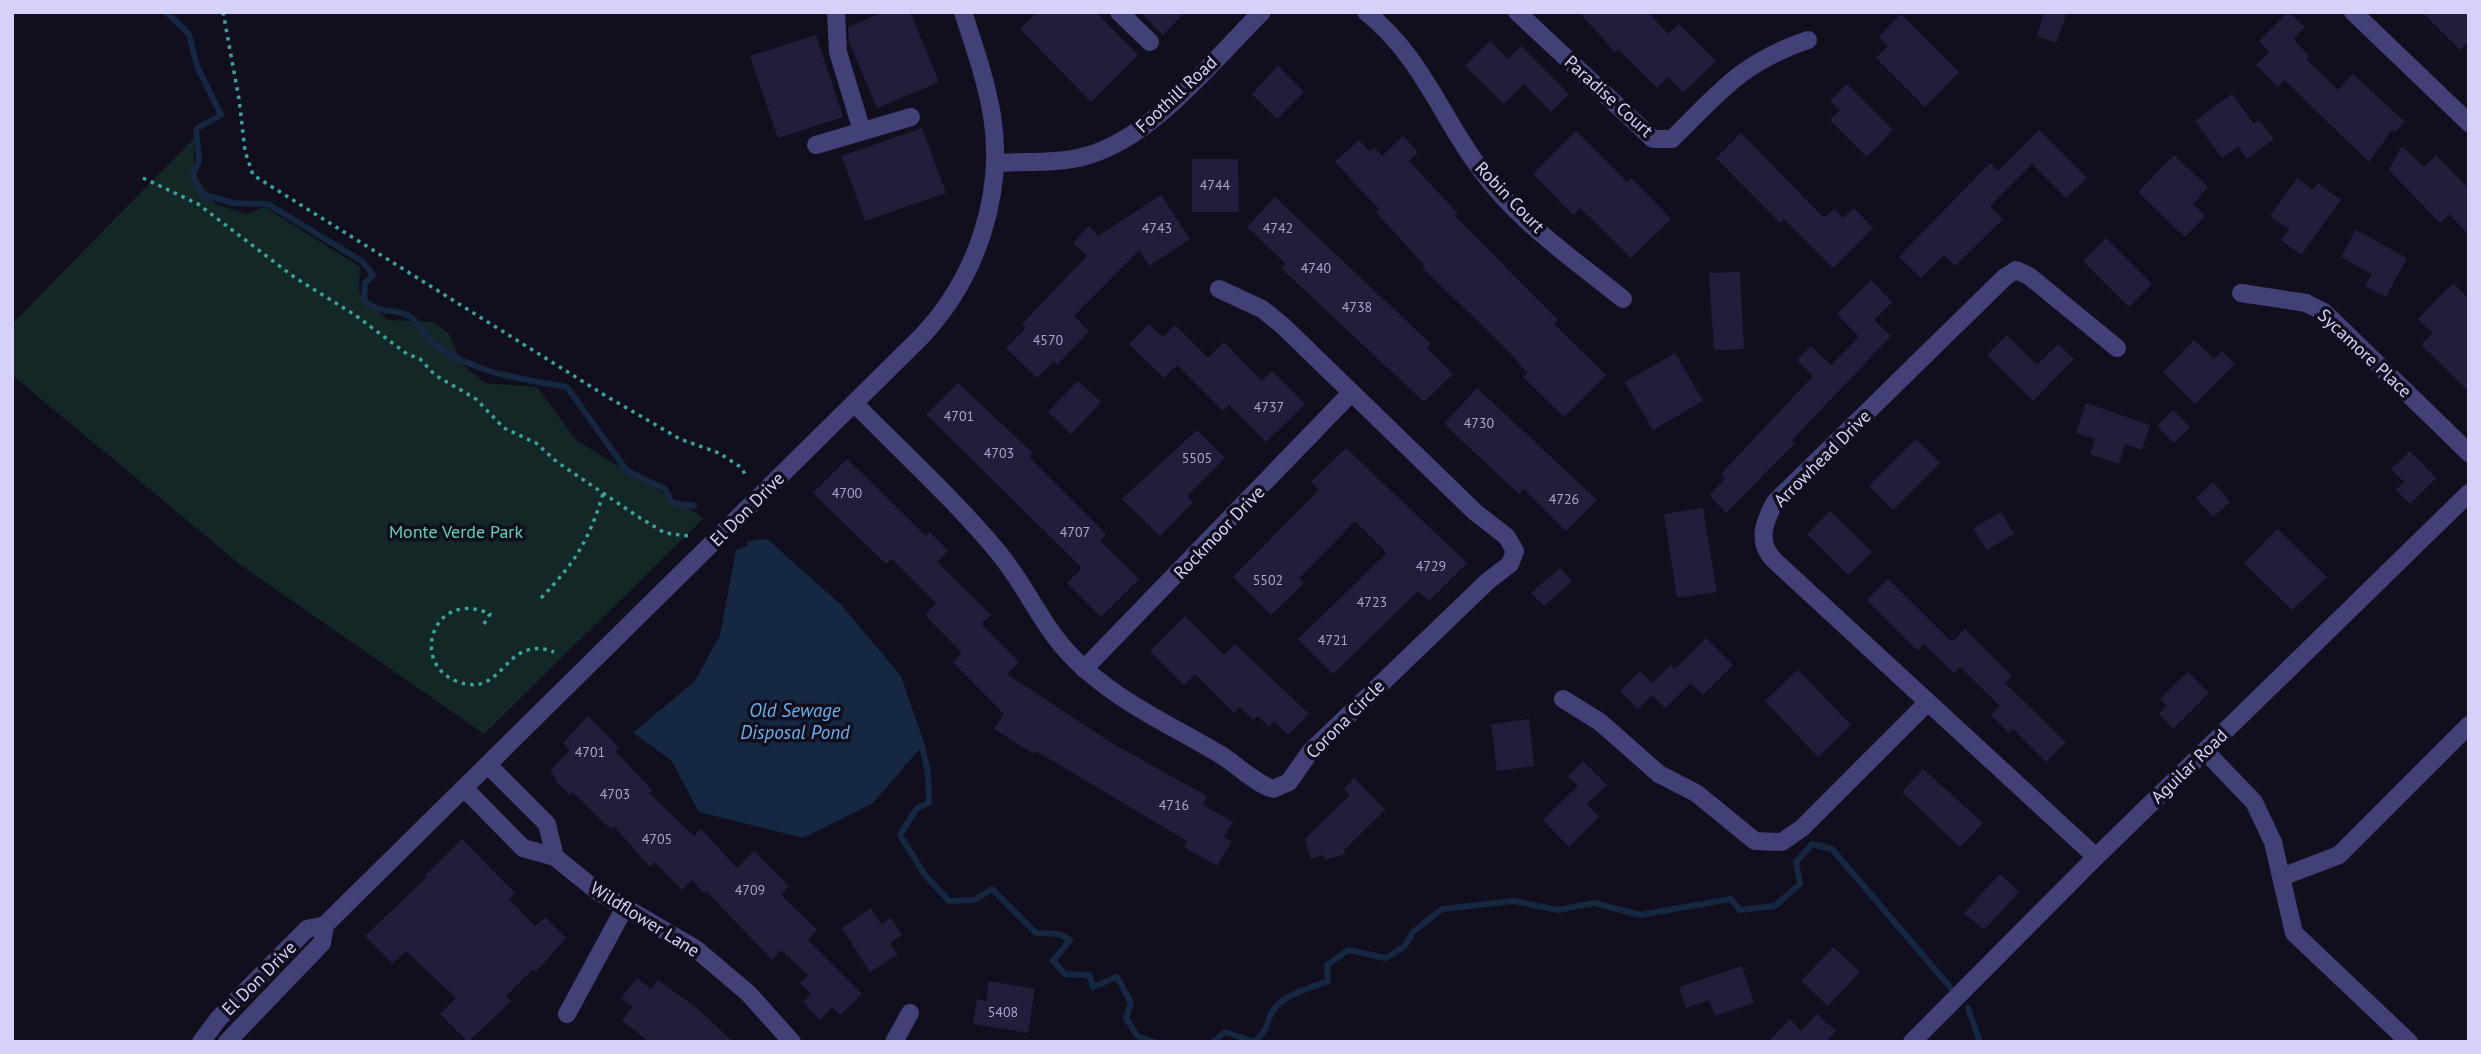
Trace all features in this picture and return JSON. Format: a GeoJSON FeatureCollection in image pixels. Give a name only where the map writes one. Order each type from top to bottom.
{"type":"FeatureCollection","features":[{"type":"Feature","properties":{"kind":"street"},"geometry":{"type":"LineString","coordinates":[[836,12],[838,52],[862,131]]}},
{"type":"Feature","properties":{"kind":"street","name":"El Don Drive"},"geometry":{"type":"LineString","coordinates":[[201,1042],[219,1018],[307,929],[325,925],[489,766],[937,320],[959,288],[985,227],[995,163],[987,91],[963,12]]}},
{"type":"Feature","properties":{"kind":"street"},"geometry":{"type":"LineString","coordinates":[[1119,12],[1150,42]]}},
{"type":"Feature","properties":{"kind":"street","name":"Foothill Road"},"geometry":{"type":"LineString","coordinates":[[995,163],[1066,160],[1105,150],[1124,141],[1169,104],[1262,12]]}},
{"type":"Feature","properties":{"kind":"street","name":"Robin Court"},"geometry":{"type":"LineString","coordinates":[[1366,12],[1385,28],[1419,68],[1478,167],[1513,207],[1623,299]]}},
{"type":"Feature","properties":{"kind":"street","name":"Paradise Court"},"geometry":{"type":"LineString","coordinates":[[1517,12],[1653,139],[1672,139],[1742,71],[1772,52],[1808,40]]}},
{"type":"Feature","properties":{"kind":"street"},"geometry":{"type":"LineString","coordinates":[[2353,12],[2469,123]]}},
{"type":"Feature","properties":{"kind":"street"},"geometry":{"type":"LineString","coordinates":[[816,145],[911,117]]}},
{"type":"Feature","properties":{"kind":"street","name":"Arrowhead Drive"},"geometry":{"type":"LineString","coordinates":[[2096,857],[1770,556],[1762,537],[1766,519],[1775,502],[2016,270],[2029,276],[2117,348]]}},
{"type":"Feature","properties":{"kind":"street","name":"Corona Circle"},"geometry":{"type":"LineString","coordinates":[[854,403],[992,545],[1012,570],[1054,639],[1084,669],[1115,693],[1247,771],[1257,784],[1273,789],[1289,782],[1310,752],[1488,581],[1510,564],[1515,551],[1507,537],[1475,512],[1262,309],[1219,289]]}},
{"type":"Feature","properties":{"kind":"street","name":"Sycamore Place"},"geometry":{"type":"LineString","coordinates":[[2241,293],[2296,301],[2324,312],[2469,453]]}},
{"type":"Feature","properties":{"kind":"street","name":"Rockmoor Drive"},"geometry":{"type":"LineString","coordinates":[[1084,669],[1351,393]]}},
{"type":"Feature","properties":{"kind":"street","name":"Aguilar Road"},"geometry":{"type":"LineString","coordinates":[[1912,1042],[2096,857],[2469,494]]}},
{"type":"Feature","properties":{"kind":"street"},"geometry":{"type":"LineString","coordinates":[[1563,699],[1600,722],[1659,774],[1696,793],[1755,841],[1782,842],[1802,828],[1928,702]]}},
{"type":"Feature","properties":{"kind":"street"},"geometry":{"type":"LineString","coordinates":[[2281,877],[2339,855],[2469,725]]}},
{"type":"Feature","properties":{"kind":"street"},"geometry":{"type":"LineString","coordinates":[[2205,751],[2254,802],[2273,842],[2294,933],[2409,1042]]}},
{"type":"Feature","properties":{"kind":"street"},"geometry":{"type":"LineString","coordinates":[[489,766],[547,824],[555,857]]}},
{"type":"Feature","properties":{"kind":"street","name":"Wildflower Lane"},"geometry":{"type":"LineString","coordinates":[[464,789],[523,848],[555,857],[597,891],[663,928],[721,969],[781,1027],[792,1042]]}},
{"type":"Feature","properties":{"kind":"street"},"geometry":{"type":"LineString","coordinates":[[567,1014],[625,907]]}},
{"type":"Feature","properties":{"kind":"street","name":"El Don Drive"},"geometry":{"type":"LineString","coordinates":[[227,1042],[257,1007],[322,943],[325,925]]}},
{"type":"Feature","properties":{"kind":"street"},"geometry":{"type":"LineString","coordinates":[[894,1042],[910,1013]]}},
{"type":"Feature","properties":{"kind":"path"},"geometry":{"type":"LineString","coordinates":[[223,12],[239,99],[244,151],[253,175],[606,397],[680,439],[719,453],[747,476]]}},
{"type":"Feature","properties":{"kind":"path"},"geometry":{"type":"LineString","coordinates":[[143,178],[198,204],[294,277],[355,315],[407,354],[420,359],[436,375],[476,399],[504,428],[536,443],[557,462],[603,494],[665,533],[688,536]]}},
{"type":"Feature","properties":{"kind":"path"},"geometry":{"type":"LineString","coordinates":[[541,598],[565,573],[590,535],[603,494]]}},
{"type":"Feature","properties":{"kind":"path"},"geometry":{"type":"LineString","coordinates":[[484,624],[490,614],[475,607],[460,608],[444,616],[432,630],[435,660],[454,681],[471,685],[485,683],[522,649],[541,647],[554,652]]}},
{"type":"Feature","properties":{"kind":"green space","name":"Monte Verde Park"},"geometry":{"type":"Polygon","coordinates":[[[194,138],[194,173],[215,204],[246,214],[265,207],[360,267],[359,292],[387,320],[434,322],[449,334],[461,363],[485,383],[537,387],[576,440],[704,518],[484,734],[242,566],[12,375],[12,324],[194,138]]]}},
{"type":"Feature","properties":{"kind":"water","name":"Old Sewage Disposal Pond"},"geometry":{"type":"Polygon","coordinates":[[[764,540],[839,607],[898,677],[922,746],[873,803],[803,838],[699,812],[671,760],[633,733],[695,681],[720,635],[736,550],[764,540]]]}},
{"type":"Feature","properties":{"kind":"building"},"geometry":{"type":"Polygon","coordinates":[[[884,12],[910,12],[939,82],[877,108],[849,42],[848,27],[884,12]]]}},
{"type":"Feature","properties":{"kind":"building"},"geometry":{"type":"Polygon","coordinates":[[[1037,12],[1096,12],[1138,55],[1091,102],[1020,29],[1037,12]]]}},
{"type":"Feature","properties":{"kind":"building"},"geometry":{"type":"Polygon","coordinates":[[[1140,12],[1185,12],[1163,35],[1140,12]]]}},
{"type":"Feature","properties":{"kind":"building"},"geometry":{"type":"Polygon","coordinates":[[[1579,12],[1648,12],[1668,34],[1679,24],[1716,61],[1683,93],[1668,77],[1657,88],[1618,49],[1615,52],[1579,12]]]}},
{"type":"Feature","properties":{"kind":"building"},"geometry":{"type":"Polygon","coordinates":[[[2044,12],[2067,12],[2056,43],[2037,36],[2044,12]]]}},
{"type":"Feature","properties":{"kind":"building"},"geometry":{"type":"Polygon","coordinates":[[[2288,12],[2305,27],[2293,39],[2309,56],[2306,59],[2338,90],[2353,74],[2405,122],[2395,132],[2392,130],[2369,162],[2284,80],[2278,87],[2256,65],[2269,52],[2259,41],[2288,12]]]}},
{"type":"Feature","properties":{"kind":"building"},"geometry":{"type":"Polygon","coordinates":[[[2422,12],[2469,12],[2469,41],[2460,50],[2422,12]]]}},
{"type":"Feature","properties":{"kind":"building"},"geometry":{"type":"Polygon","coordinates":[[[1901,14],[1959,72],[1925,107],[1876,58],[1888,46],[1879,37],[1901,14]]]}},
{"type":"Feature","properties":{"kind":"building"},"geometry":{"type":"Polygon","coordinates":[[[816,35],[843,117],[778,138],[750,56],[816,35]]]}},
{"type":"Feature","properties":{"kind":"building"},"geometry":{"type":"Polygon","coordinates":[[[1490,41],[1508,59],[1521,46],[1569,94],[1551,112],[1524,84],[1504,104],[1465,66],[1490,41]]]}},
{"type":"Feature","properties":{"kind":"building"},"geometry":{"type":"Polygon","coordinates":[[[1278,66],[1304,92],[1277,119],[1252,94],[1278,66]]]}},
{"type":"Feature","properties":{"kind":"building"},"geometry":{"type":"Polygon","coordinates":[[[1847,84],[1893,130],[1867,157],[1830,120],[1840,110],[1830,101],[1847,84]]]}},
{"type":"Feature","properties":{"kind":"building"},"geometry":{"type":"Polygon","coordinates":[[[2232,94],[2254,124],[2259,120],[2274,139],[2247,159],[2238,146],[2222,158],[2195,121],[2232,94]]]}},
{"type":"Feature","properties":{"kind":"building"},"geometry":{"type":"Polygon","coordinates":[[[922,128],[946,193],[865,221],[842,156],[922,128]]]}},
{"type":"Feature","properties":{"kind":"building"},"geometry":{"type":"Polygon","coordinates":[[[2039,130],[2087,178],[2066,198],[2032,164],[1990,206],[2003,219],[1955,266],[1944,255],[1921,278],[1899,257],[1990,163],[1998,171],[2039,130]]]}},
{"type":"Feature","properties":{"kind":"building"},"geometry":{"type":"Polygon","coordinates":[[[1576,131],[1627,182],[1631,178],[1671,219],[1631,258],[1580,208],[1573,215],[1533,174],[1576,131]]]}},
{"type":"Feature","properties":{"kind":"building"},"geometry":{"type":"Polygon","coordinates":[[[1741,133],[1824,218],[1834,209],[1843,218],[1854,208],[1873,228],[1833,268],[1784,219],[1780,223],[1716,158],[1741,133]]]}},
{"type":"Feature","properties":{"kind":"building"},"geometry":{"type":"Polygon","coordinates":[[[1403,136],[1418,152],[1409,161],[1457,213],[1455,216],[1558,320],[1554,324],[1606,375],[1564,417],[1523,377],[1527,373],[1510,353],[1422,267],[1424,265],[1376,212],[1379,209],[1335,162],[1359,140],[1369,151],[1374,147],[1382,156],[1403,136]]]}},
{"type":"Feature","properties":{"kind":"building"},"geometry":{"type":"Polygon","coordinates":[[[2402,146],[2424,167],[2436,155],[2469,189],[2469,235],[2449,214],[2440,223],[2389,170],[2402,146]]]}},
{"type":"Feature","properties":{"kind":"building"},"geometry":{"type":"Polygon","coordinates":[[[2174,155],[2208,187],[2193,204],[2205,216],[2185,237],[2138,192],[2174,155]]]}},
{"type":"Feature","properties":{"kind":"building"},"geometry":{"type":"Polygon","coordinates":[[[1192,159],[1238,159],[1239,212],[1192,212],[1192,159]]]}},
{"type":"Feature","properties":{"kind":"building"},"geometry":{"type":"Polygon","coordinates":[[[2297,178],[2313,190],[2318,183],[2341,200],[2301,255],[2281,240],[2289,229],[2270,216],[2297,178]]]}},
{"type":"Feature","properties":{"kind":"building"},"geometry":{"type":"Polygon","coordinates":[[[1161,195],[1190,239],[1149,266],[1139,250],[1074,316],[1089,331],[1057,365],[1054,361],[1037,378],[1006,348],[1026,328],[1022,324],[1087,256],[1073,243],[1089,226],[1098,236],[1161,195]]]}},
{"type":"Feature","properties":{"kind":"building"},"geometry":{"type":"Polygon","coordinates":[[[1275,197],[1431,344],[1427,348],[1453,374],[1424,402],[1282,269],[1286,264],[1247,227],[1275,197]]]}},
{"type":"Feature","properties":{"kind":"building"},"geometry":{"type":"Polygon","coordinates":[[[2356,230],[2407,258],[2386,297],[2365,286],[2372,274],[2341,257],[2356,230]]]}},
{"type":"Feature","properties":{"kind":"building"},"geometry":{"type":"Polygon","coordinates":[[[2106,238],[2152,284],[2129,307],[2083,261],[2106,238]]]}},
{"type":"Feature","properties":{"kind":"building"},"geometry":{"type":"Polygon","coordinates":[[[1740,272],[1744,349],[1714,350],[1709,273],[1740,272]]]}},
{"type":"Feature","properties":{"kind":"building"},"geometry":{"type":"Polygon","coordinates":[[[1871,280],[1892,302],[1874,320],[1891,336],[1792,440],[1795,443],[1726,513],[1709,495],[1725,479],[1721,474],[1813,376],[1797,360],[1811,346],[1831,365],[1859,337],[1837,314],[1871,280]]]}},
{"type":"Feature","properties":{"kind":"building"},"geometry":{"type":"Polygon","coordinates":[[[2453,283],[2469,299],[2469,392],[2421,345],[2433,333],[2418,319],[2453,283]]]}},
{"type":"Feature","properties":{"kind":"building"},"geometry":{"type":"Polygon","coordinates":[[[1149,324],[1163,337],[1175,325],[1208,358],[1224,342],[1262,381],[1272,371],[1305,404],[1266,442],[1229,405],[1223,411],[1177,365],[1164,378],[1129,344],[1149,324]]]}},
{"type":"Feature","properties":{"kind":"building"},"geometry":{"type":"Polygon","coordinates":[[[2007,335],[2037,365],[2058,344],[2074,359],[2033,401],[1987,355],[2007,335]]]}},
{"type":"Feature","properties":{"kind":"building"},"geometry":{"type":"Polygon","coordinates":[[[2194,340],[2214,359],[2222,351],[2235,364],[2195,404],[2163,372],[2194,340]]]}},
{"type":"Feature","properties":{"kind":"building"},"geometry":{"type":"Polygon","coordinates":[[[1675,353],[1703,401],[1653,430],[1625,382],[1675,353]]]}},
{"type":"Feature","properties":{"kind":"building"},"geometry":{"type":"Polygon","coordinates":[[[1078,381],[1101,402],[1071,434],[1048,412],[1078,381]]]}},
{"type":"Feature","properties":{"kind":"building"},"geometry":{"type":"Polygon","coordinates":[[[958,383],[1033,453],[1029,457],[1106,534],[1100,541],[1139,579],[1101,617],[1067,583],[1082,568],[926,414],[958,383]]]}},
{"type":"Feature","properties":{"kind":"building"},"geometry":{"type":"Polygon","coordinates":[[[1477,388],[1597,500],[1566,531],[1524,489],[1519,494],[1444,424],[1477,388]]]}},
{"type":"Feature","properties":{"kind":"building"},"geometry":{"type":"Polygon","coordinates":[[[2086,403],[2150,425],[2142,450],[2125,444],[2119,464],[2090,454],[2095,439],[2076,433],[2086,403]]]}},
{"type":"Feature","properties":{"kind":"building"},"geometry":{"type":"Polygon","coordinates":[[[2173,410],[2190,427],[2174,443],[2157,426],[2173,410]]]}},
{"type":"Feature","properties":{"kind":"building"},"geometry":{"type":"Polygon","coordinates":[[[1197,430],[1225,458],[1187,496],[1193,502],[1160,536],[1122,499],[1197,430]]]}},
{"type":"Feature","properties":{"kind":"building"},"geometry":{"type":"Polygon","coordinates":[[[1916,439],[1940,463],[1893,510],[1869,486],[1916,439]]]}},
{"type":"Feature","properties":{"kind":"building"},"geometry":{"type":"Polygon","coordinates":[[[1346,448],[1467,563],[1429,601],[1418,591],[1333,674],[1298,639],[1387,553],[1355,521],[1299,578],[1304,583],[1271,615],[1233,577],[1319,490],[1311,482],[1346,448]]]}},
{"type":"Feature","properties":{"kind":"building"},"geometry":{"type":"Polygon","coordinates":[[[2410,451],[2436,478],[2410,504],[2396,490],[2404,482],[2391,469],[2410,451]]]}},
{"type":"Feature","properties":{"kind":"building"},"geometry":{"type":"Polygon","coordinates":[[[847,459],[926,536],[930,532],[948,551],[937,562],[991,615],[981,624],[1019,662],[1007,674],[1115,745],[1207,796],[1202,804],[1233,822],[1224,837],[1232,841],[1217,866],[1184,847],[1187,841],[994,729],[1004,714],[953,662],[962,653],[925,615],[936,603],[892,559],[886,564],[813,493],[847,459]]]}},
{"type":"Feature","properties":{"kind":"building"},"geometry":{"type":"Polygon","coordinates":[[[2213,482],[2230,502],[2213,517],[2196,498],[2213,482]]]}},
{"type":"Feature","properties":{"kind":"building"},"geometry":{"type":"Polygon","coordinates":[[[1703,508],[1717,592],[1677,598],[1664,514],[1703,508]]]}},
{"type":"Feature","properties":{"kind":"building"},"geometry":{"type":"Polygon","coordinates":[[[1830,511],[1872,552],[1848,575],[1807,534],[1830,511]]]}},
{"type":"Feature","properties":{"kind":"building"},"geometry":{"type":"Polygon","coordinates":[[[2001,512],[2014,534],[1987,550],[1973,528],[2001,512]]]}},
{"type":"Feature","properties":{"kind":"building"},"geometry":{"type":"Polygon","coordinates":[[[2277,529],[2327,577],[2292,610],[2244,563],[2277,529]]]}},
{"type":"Feature","properties":{"kind":"building"},"geometry":{"type":"Polygon","coordinates":[[[1560,568],[1572,581],[1544,606],[1531,593],[1560,568]]]}},
{"type":"Feature","properties":{"kind":"building"},"geometry":{"type":"Polygon","coordinates":[[[1888,579],[1952,642],[1965,629],[2012,676],[2005,683],[2066,742],[2046,762],[2013,729],[2009,733],[1991,715],[2000,706],[1960,667],[1954,673],[1924,644],[1918,651],[1867,600],[1888,579]]]}},
{"type":"Feature","properties":{"kind":"building"},"geometry":{"type":"Polygon","coordinates":[[[1185,616],[1224,655],[1235,644],[1309,714],[1288,735],[1274,721],[1269,727],[1258,716],[1253,720],[1240,707],[1234,713],[1195,674],[1184,685],[1150,651],[1185,616]]]}},
{"type":"Feature","properties":{"kind":"building"},"geometry":{"type":"Polygon","coordinates":[[[1706,638],[1733,665],[1703,695],[1691,683],[1665,708],[1652,695],[1638,709],[1620,691],[1640,671],[1652,683],[1671,665],[1675,669],[1706,638]]]}},
{"type":"Feature","properties":{"kind":"building"},"geometry":{"type":"Polygon","coordinates":[[[1798,670],[1851,725],[1818,757],[1765,701],[1798,670]]]}},
{"type":"Feature","properties":{"kind":"building"},"geometry":{"type":"Polygon","coordinates":[[[2188,672],[2209,693],[2173,729],[2159,714],[2167,706],[2160,699],[2188,672]]]}},
{"type":"Feature","properties":{"kind":"building"},"geometry":{"type":"Polygon","coordinates":[[[588,716],[619,748],[615,751],[652,790],[649,793],[694,836],[701,829],[737,868],[754,851],[789,886],[781,895],[817,930],[808,940],[862,994],[840,1015],[832,1007],[820,1020],[803,1002],[811,994],[800,983],[808,975],[781,950],[772,960],[706,891],[704,893],[692,880],[682,890],[655,862],[650,867],[614,826],[612,829],[605,824],[572,792],[569,795],[555,780],[557,779],[550,771],[570,750],[563,743],[588,716]]]}},
{"type":"Feature","properties":{"kind":"building"},"geometry":{"type":"Polygon","coordinates":[[[1529,719],[1534,766],[1497,771],[1491,724],[1529,719]]]}},
{"type":"Feature","properties":{"kind":"building"},"geometry":{"type":"Polygon","coordinates":[[[1583,761],[1607,785],[1587,804],[1599,817],[1569,847],[1543,820],[1578,786],[1568,776],[1583,761]]]}},
{"type":"Feature","properties":{"kind":"building"},"geometry":{"type":"Polygon","coordinates":[[[1923,769],[1983,823],[1960,847],[1902,792],[1923,769]]]}},
{"type":"Feature","properties":{"kind":"building"},"geometry":{"type":"Polygon","coordinates":[[[1354,778],[1385,810],[1344,850],[1345,854],[1325,860],[1323,855],[1311,859],[1305,839],[1350,795],[1344,789],[1354,778]]]}},
{"type":"Feature","properties":{"kind":"building"},"geometry":{"type":"Polygon","coordinates":[[[462,839],[515,893],[509,899],[535,926],[545,917],[566,938],[536,972],[533,969],[506,996],[511,1001],[468,1042],[440,1014],[456,998],[406,951],[392,964],[365,936],[427,877],[425,875],[462,839]]]}},
{"type":"Feature","properties":{"kind":"building"},"geometry":{"type":"Polygon","coordinates":[[[2000,874],[2019,892],[1984,930],[1964,913],[2000,874]]]}},
{"type":"Feature","properties":{"kind":"building"},"geometry":{"type":"Polygon","coordinates":[[[871,908],[881,924],[891,918],[902,935],[890,943],[897,955],[870,972],[842,928],[871,908]]]}},
{"type":"Feature","properties":{"kind":"building"},"geometry":{"type":"Polygon","coordinates":[[[1833,947],[1860,972],[1828,1006],[1801,981],[1833,947]]]}},
{"type":"Feature","properties":{"kind":"building"},"geometry":{"type":"Polygon","coordinates":[[[1742,966],[1754,1003],[1715,1016],[1709,1000],[1686,1008],[1679,987],[1742,966]]]}},
{"type":"Feature","properties":{"kind":"building"},"geometry":{"type":"Polygon","coordinates":[[[637,978],[651,989],[658,980],[698,1009],[733,1042],[649,1042],[622,1020],[633,1007],[621,998],[637,978]]]}},
{"type":"Feature","properties":{"kind":"building"},"geometry":{"type":"Polygon","coordinates":[[[989,981],[1035,989],[1028,1033],[973,1024],[977,999],[986,1001],[989,981]]]}},
{"type":"Feature","properties":{"kind":"building"},"geometry":{"type":"Polygon","coordinates":[[[1817,1014],[1836,1031],[1826,1042],[1768,1042],[1790,1019],[1801,1031],[1817,1014]]]}},
{"type":"Feature","properties":{"kind":"waterway"},"geometry":{"type":"LineString","coordinates":[[166,12],[189,34],[197,66],[221,115],[196,129],[199,161],[193,175],[201,194],[233,203],[268,204],[363,262],[373,275],[365,283],[364,300],[374,307],[409,316],[434,344],[449,354],[498,373],[567,387],[627,471],[665,489],[672,503],[694,506]]}},
{"type":"Feature","properties":{"kind":"waterway"},"geometry":{"type":"LineString","coordinates":[[750,544],[766,542],[839,607],[898,677],[922,746],[928,773],[929,803],[917,808],[900,835],[925,875],[949,901],[974,900],[992,889],[1036,933],[1060,934],[1070,940],[1053,961],[1065,974],[1089,975],[1093,987],[1117,977],[1131,1003],[1126,1018],[1137,1036],[1155,1042]]}},
{"type":"Feature","properties":{"kind":"waterway"},"geometry":{"type":"LineString","coordinates":[[1213,1042],[1225,1032],[1255,1042],[1263,1032],[1271,1013],[1284,999],[1328,981],[1327,965],[1348,950],[1386,958],[1404,947],[1413,932],[1442,909],[1514,901],[1558,910],[1594,903],[1640,915],[1731,899],[1740,910],[1775,906],[1800,884],[1796,862],[1812,844],[1832,849],[1950,987]]}},
{"type":"Feature","properties":{"kind":"waterway"},"geometry":{"type":"LineString","coordinates":[[1968,1008],[1980,1042]]}}]}
